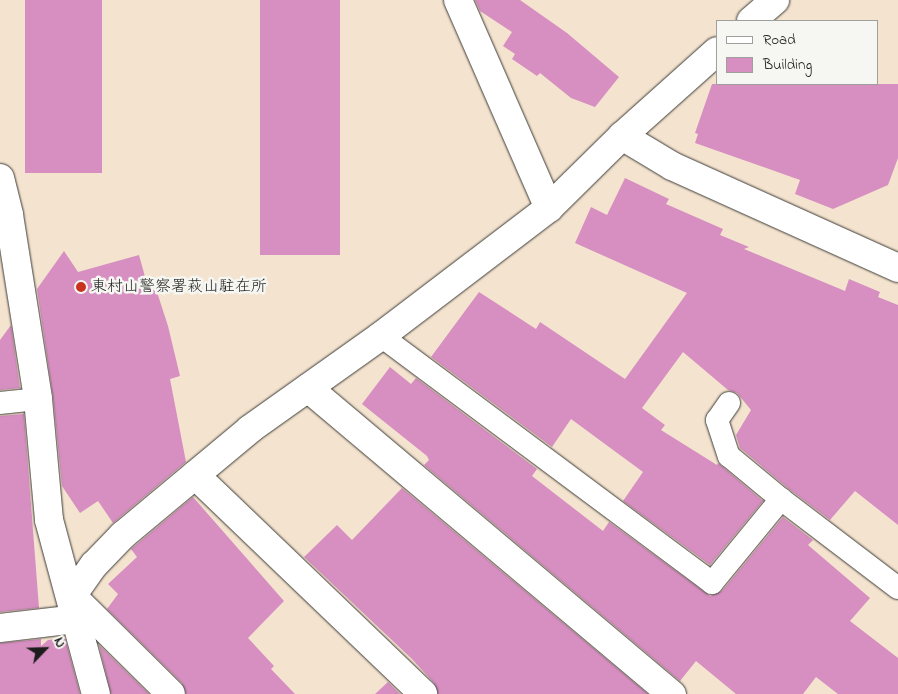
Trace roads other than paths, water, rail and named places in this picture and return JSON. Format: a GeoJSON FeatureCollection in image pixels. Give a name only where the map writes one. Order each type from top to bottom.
{"type":"FeatureCollection","features":[{"type":"Feature","properties":{"kind":"street"},"geometry":{"type":"LineString","coordinates":[[458,0],[549,208]]}},
{"type":"Feature","properties":{"kind":"street"},"geometry":{"type":"LineString","coordinates":[[752,20],[775,0]]}},
{"type":"Feature","properties":{"kind":"street"},"geometry":{"type":"LineString","coordinates":[[75,608],[94,565],[123,534],[250,429],[381,336],[549,208],[622,136],[716,52]]}},
{"type":"Feature","properties":{"kind":"street"},"geometry":{"type":"LineString","coordinates":[[622,136],[672,166],[898,268]]}},
{"type":"Feature","properties":{"kind":"street"},"geometry":{"type":"LineString","coordinates":[[0,178],[5,216],[38,399],[48,520],[75,608],[96,694]]}},
{"type":"Feature","properties":{"kind":"street"},"geometry":{"type":"LineString","coordinates":[[308,388],[672,694]]}},
{"type":"Feature","properties":{"kind":"street"},"geometry":{"type":"LineString","coordinates":[[194,475],[422,694]]}},
{"type":"Feature","properties":{"kind":"street"},"geometry":{"type":"LineString","coordinates":[[0,628],[75,608]]}},
{"type":"Feature","properties":{"kind":"street"},"geometry":{"type":"LineString","coordinates":[[75,608],[171,694]]}},
{"type":"Feature","properties":{"kind":"lane"},"geometry":{"type":"LineString","coordinates":[[381,336],[712,583],[781,499]]}},
{"type":"Feature","properties":{"kind":"lane"},"geometry":{"type":"LineString","coordinates":[[0,403],[38,399]]}},
{"type":"Feature","properties":{"kind":"lane"},"geometry":{"type":"LineString","coordinates":[[729,403],[717,420],[728,456],[898,588]]}},
{"type":"Feature","properties":{"kind":"place","name":"東村山警察署萩山駐在所"},"geometry":{"type":"Point","coordinates":[81,287]}}]}
